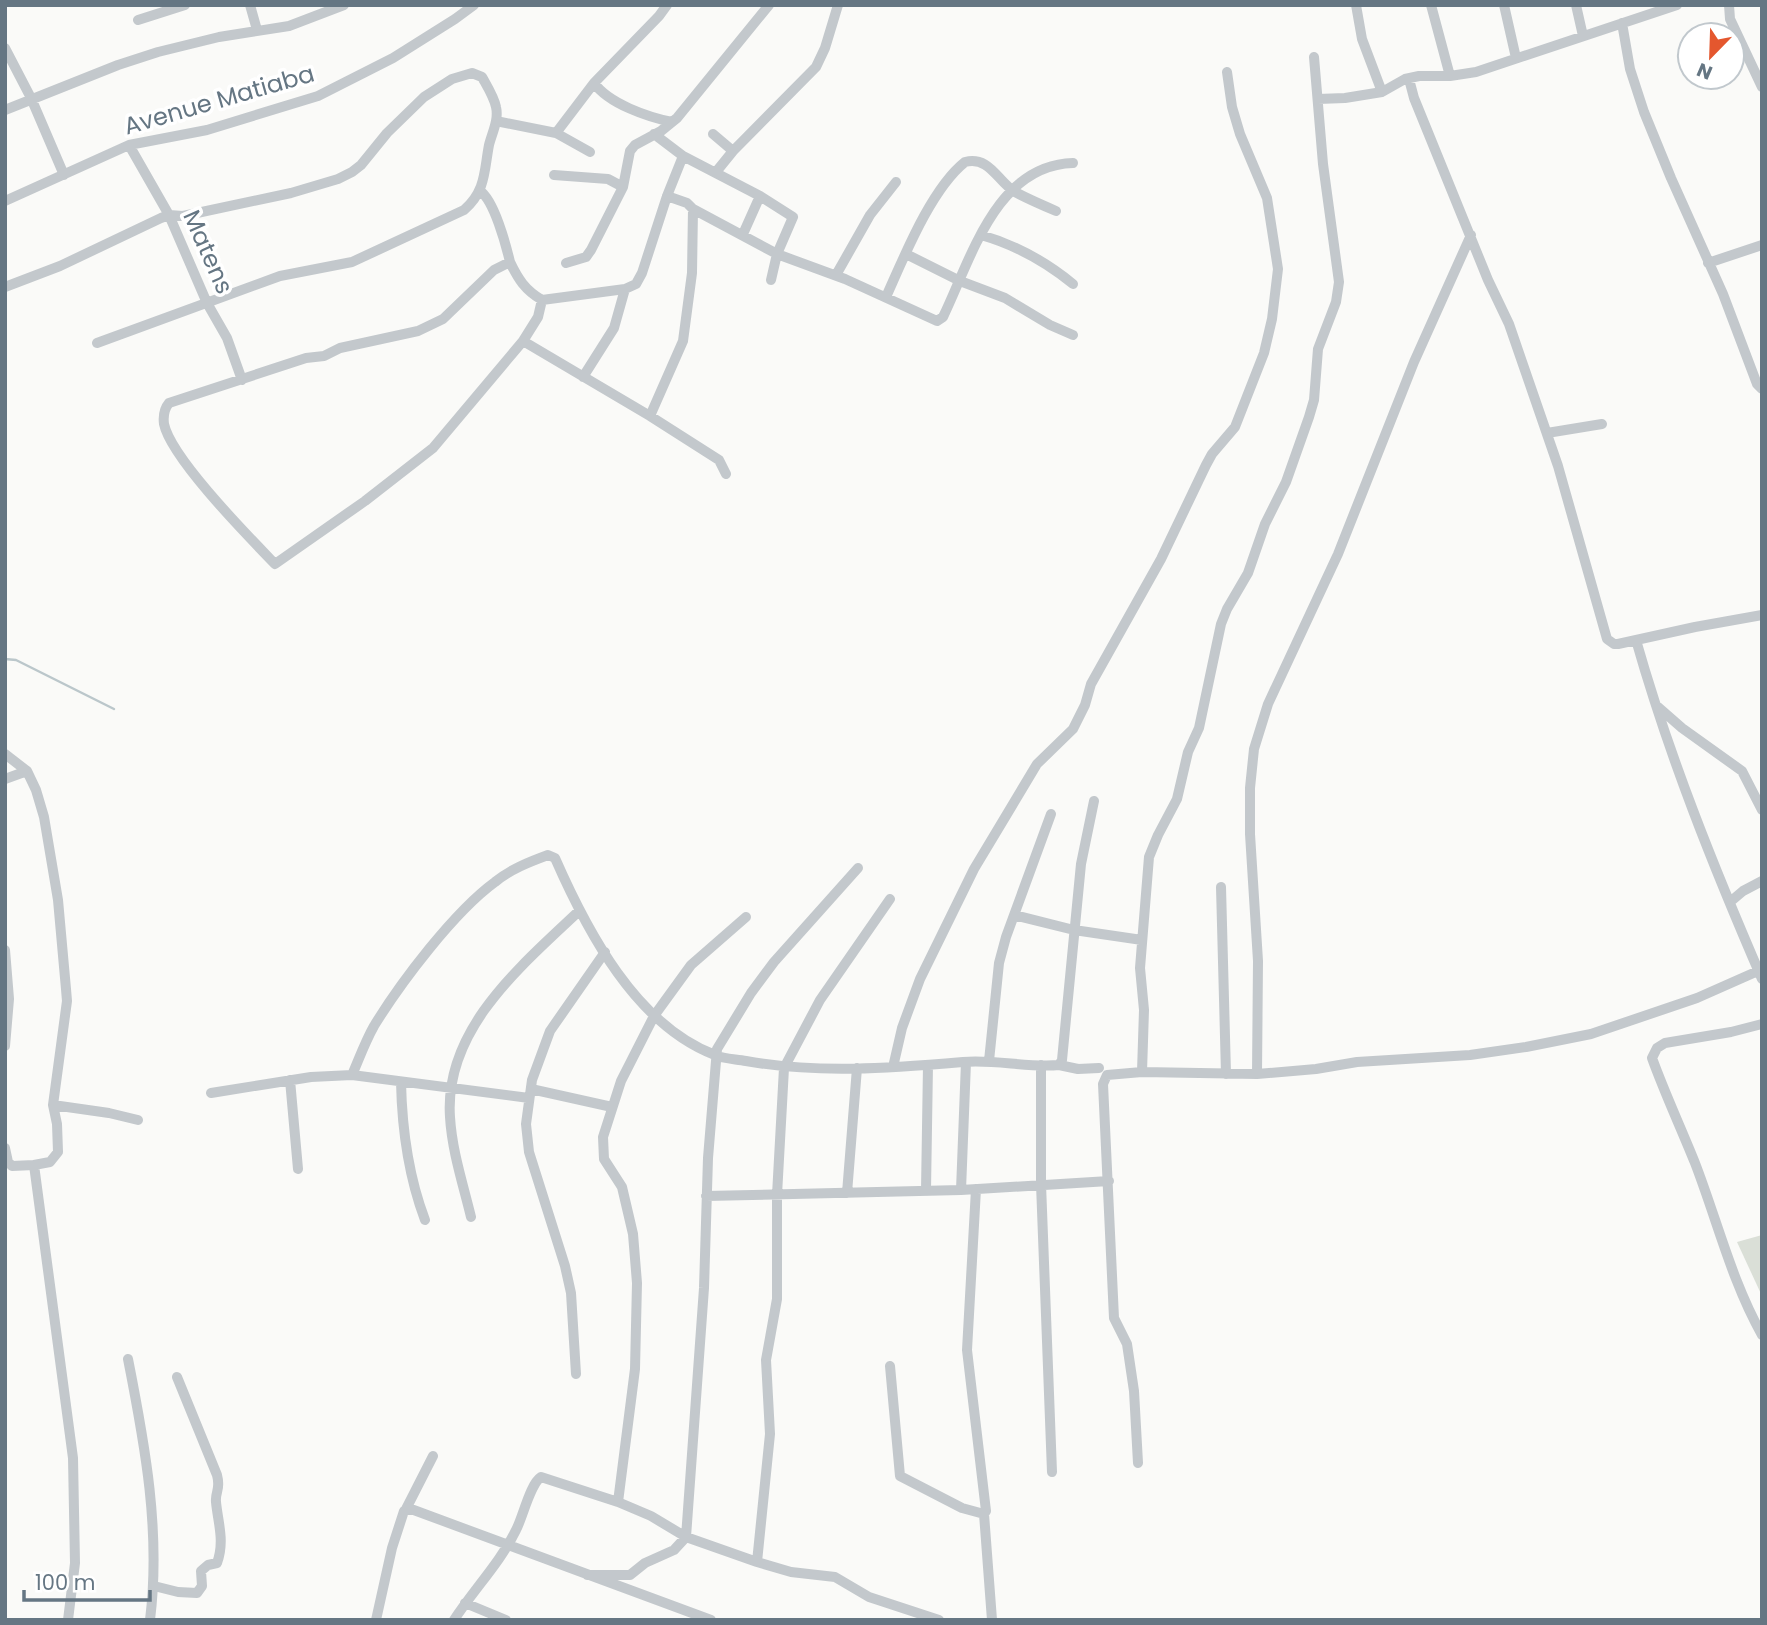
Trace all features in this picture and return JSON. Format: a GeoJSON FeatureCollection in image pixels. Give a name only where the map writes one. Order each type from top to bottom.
{"type":"FeatureCollection","features":[{"type":"Feature","properties":{"kind":"street"},"geometry":{"type":"LineString","coordinates":[[138,20],[185,5]]}},
{"type":"Feature","properties":{"kind":"street"},"geometry":{"type":"LineString","coordinates":[[250,5],[257,30]]}},
{"type":"Feature","properties":{"kind":"street"},"geometry":{"type":"LineString","coordinates":[[5,110],[158,52],[257,30],[289,26],[344,5]]}},
{"type":"Feature","properties":{"kind":"street","name":"Avenue Matiaba"},"geometry":{"type":"LineString","coordinates":[[5,201],[129,145],[207,130],[318,96],[393,58],[474,5]]}},
{"type":"Feature","properties":{"kind":"street"},"geometry":{"type":"LineString","coordinates":[[556,133],[594,83],[667,5]]}},
{"type":"Feature","properties":{"kind":"street"},"geometry":{"type":"LineString","coordinates":[[566,264],[586,257],[591,250],[624,187],[630,151],[645,138],[672,122],[769,5]]}},
{"type":"Feature","properties":{"kind":"street"},"geometry":{"type":"LineString","coordinates":[[716,172],[733,151],[816,67],[825,48],[838,5]]}},
{"type":"Feature","properties":{"kind":"street"},"geometry":{"type":"LineString","coordinates":[[1356,5],[1362,39],[1382,92]]}},
{"type":"Feature","properties":{"kind":"street"},"geometry":{"type":"LineString","coordinates":[[1431,5],[1450,76]]}},
{"type":"Feature","properties":{"kind":"street"},"geometry":{"type":"LineString","coordinates":[[1504,5],[1516,58]]}},
{"type":"Feature","properties":{"kind":"street"},"geometry":{"type":"LineString","coordinates":[[1576,5],[1583,36]]}},
{"type":"Feature","properties":{"kind":"street"},"geometry":{"type":"LineString","coordinates":[[1318,99],[1382,92],[1405,79],[1419,76],[1450,76],[1476,72],[1622,23],[1658,8],[1677,5]]}},
{"type":"Feature","properties":{"kind":"street"},"geometry":{"type":"LineString","coordinates":[[1729,5],[1730,19],[1762,87]]}},
{"type":"Feature","properties":{"kind":"street"},"geometry":{"type":"LineString","coordinates":[[1622,23],[1630,69],[1644,111],[1757,384],[1762,389]]}},
{"type":"Feature","properties":{"kind":"street"},"geometry":{"type":"LineString","coordinates":[[5,48],[31,98],[64,176]]}},
{"type":"Feature","properties":{"kind":"street"},"geometry":{"type":"LineString","coordinates":[[1142,1072],[1144,1010],[1140,979],[1152,848],[1177,799],[1188,752],[1204,710],[1221,624],[1248,573],[1265,524],[1286,482],[1309,417],[1314,401],[1318,349],[1336,303],[1339,282],[1323,164],[1314,57]]}},
{"type":"Feature","properties":{"kind":"street"},"geometry":{"type":"LineString","coordinates":[[893,1067],[912,998],[974,869],[1037,764],[1073,729],[1085,705],[1091,684],[1161,559],[1206,465],[1235,428],[1264,353],[1277,284],[1277,252],[1270,226],[1267,198],[1240,134],[1232,107],[1227,72]]}},
{"type":"Feature","properties":{"kind":"street"},"geometry":{"type":"LineString","coordinates":[[5,287],[60,267],[169,215],[183,216],[338,180],[361,165],[387,133],[424,97],[452,79],[472,73],[482,77],[496,107],[496,121],[480,191],[464,210],[367,257],[280,276],[97,343]]}},
{"type":"Feature","properties":{"kind":"street"},"geometry":{"type":"LineString","coordinates":[[1409,79],[1414,98],[1488,280],[1509,324],[1558,466],[1607,639],[1614,644],[1762,615]]}},
{"type":"Feature","properties":{"kind":"street"},"geometry":{"type":"LineString","coordinates":[[594,83],[601,91],[628,107],[672,122]]}},
{"type":"Feature","properties":{"kind":"street"},"geometry":{"type":"LineString","coordinates":[[496,121],[556,133],[590,152]]}},
{"type":"Feature","properties":{"kind":"street"},"geometry":{"type":"LineString","coordinates":[[654,134],[683,156],[760,196],[793,217],[771,280]]}},
{"type":"Feature","properties":{"kind":"street"},"geometry":{"type":"LineString","coordinates":[[713,134],[733,151]]}},
{"type":"Feature","properties":{"kind":"street","name":"Matens"},"geometry":{"type":"LineString","coordinates":[[129,145],[169,215],[207,303],[227,338],[242,380]]}},
{"type":"Feature","properties":{"kind":"street"},"geometry":{"type":"LineString","coordinates":[[480,191],[484,192],[488,199],[520,283],[531,294],[542,300],[625,289],[636,284],[639,279],[683,156]]}},
{"type":"Feature","properties":{"kind":"street"},"geometry":{"type":"LineString","coordinates":[[886,297],[906,254],[947,181],[965,162],[970,160],[989,165],[1013,191],[1056,211]]}},
{"type":"Feature","properties":{"kind":"street"},"geometry":{"type":"LineString","coordinates":[[667,196],[687,203],[693,209],[778,254],[836,275],[939,321],[992,213],[1033,171],[1057,163],[1073,163]]}},
{"type":"Feature","properties":{"kind":"street"},"geometry":{"type":"LineString","coordinates":[[554,175],[608,179],[624,187]]}},
{"type":"Feature","properties":{"kind":"street"},"geometry":{"type":"LineString","coordinates":[[836,275],[870,215],[895,182]]}},
{"type":"Feature","properties":{"kind":"street"},"geometry":{"type":"LineString","coordinates":[[743,234],[760,196]]}},
{"type":"Feature","properties":{"kind":"street"},"geometry":{"type":"LineString","coordinates":[[650,416],[683,341],[692,273],[693,209]]}},
{"type":"Feature","properties":{"kind":"street"},"geometry":{"type":"LineString","coordinates":[[981,234],[1011,243],[1043,261],[1073,284]]}},
{"type":"Feature","properties":{"kind":"street"},"geometry":{"type":"LineString","coordinates":[[1257,1074],[1259,1007],[1250,834],[1254,750],[1268,704],[1338,554],[1414,362],[1471,234]]}},
{"type":"Feature","properties":{"kind":"street"},"geometry":{"type":"LineString","coordinates":[[1708,263],[1762,245]]}},
{"type":"Feature","properties":{"kind":"street"},"geometry":{"type":"LineString","coordinates":[[906,254],[960,281],[1005,298],[1050,325],[1073,335]]}},
{"type":"Feature","properties":{"kind":"street"},"geometry":{"type":"LineString","coordinates":[[510,262],[494,270],[443,319],[418,331],[340,348],[324,356],[306,358],[169,403],[164,415],[169,436],[181,456],[226,512],[275,564],[365,501],[433,448],[523,341],[538,317],[542,300]]}},
{"type":"Feature","properties":{"kind":"street"},"geometry":{"type":"LineString","coordinates":[[583,377],[614,328],[625,289]]}},
{"type":"Feature","properties":{"kind":"street"},"geometry":{"type":"LineString","coordinates":[[523,341],[719,460],[726,474]]}},
{"type":"Feature","properties":{"kind":"street"},"geometry":{"type":"LineString","coordinates":[[1547,433],[1602,424]]}},
{"type":"Feature","properties":{"kind":"street"},"geometry":{"type":"LineString","coordinates":[[1138,1463],[1133,1391],[1126,1344],[1114,1318],[1103,1080],[1110,1073],[1257,1074],[1357,1062],[1470,1055],[1591,1034],[1760,975],[1681,778],[1653,699],[1636,640]]}},
{"type":"Feature","properties":{"kind":"street"},"geometry":{"type":"LineString","coordinates":[[1653,699],[1665,715],[1742,771],[1762,810]]}},
{"type":"Feature","properties":{"kind":"street"},"geometry":{"type":"LineString","coordinates":[[5,754],[27,771],[44,817],[58,900],[67,1001],[52,1105],[57,1124],[58,1152],[50,1162],[15,1167],[7,1165],[5,1148]]}},
{"type":"Feature","properties":{"kind":"street"},"geometry":{"type":"LineString","coordinates":[[5,779],[27,771]]}},
{"type":"Feature","properties":{"kind":"street"},"geometry":{"type":"LineString","coordinates":[[1059,1065],[1062,1060],[1081,864],[1094,801]]}},
{"type":"Feature","properties":{"kind":"street"},"geometry":{"type":"LineString","coordinates":[[989,1061],[994,990],[999,963],[1051,814]]}},
{"type":"Feature","properties":{"kind":"street"},"geometry":{"type":"LineString","coordinates":[[352,1075],[374,1027],[417,966],[458,915],[494,882],[528,862],[552,856],[579,911],[636,996],[664,1026],[716,1056],[784,1068],[893,1067],[989,1061],[1059,1065],[1078,1069],[1099,1068]]}},
{"type":"Feature","properties":{"kind":"street"},"geometry":{"type":"LineString","coordinates":[[587,1575],[630,1575],[645,1563],[674,1550],[686,1536],[704,1287],[706,1196],[719,1044],[774,962],[858,868]]}},
{"type":"Feature","properties":{"kind":"street"},"geometry":{"type":"LineString","coordinates":[[1730,902],[1762,881]]}},
{"type":"Feature","properties":{"kind":"street"},"geometry":{"type":"LineString","coordinates":[[1221,887],[1226,1074]]}},
{"type":"Feature","properties":{"kind":"street"},"geometry":{"type":"LineString","coordinates":[[757,1562],[770,1434],[766,1360],[777,1299],[777,1195],[784,1068],[820,1000],[890,899]]}},
{"type":"Feature","properties":{"kind":"street"},"geometry":{"type":"LineString","coordinates":[[471,1217],[450,1114],[458,1061],[469,1034],[493,997],[579,911]]}},
{"type":"Feature","properties":{"kind":"street"},"geometry":{"type":"LineString","coordinates":[[1014,915],[1074,930],[1142,940]]}},
{"type":"Feature","properties":{"kind":"street"},"geometry":{"type":"LineString","coordinates":[[618,1502],[635,1369],[637,1283],[633,1234],[622,1187],[606,1165],[602,1152],[603,1137],[630,1063],[654,1016],[691,965],[746,917]]}},
{"type":"Feature","properties":{"kind":"street"},"geometry":{"type":"LineString","coordinates":[[5,950],[9,999],[5,1046]]}},
{"type":"Feature","properties":{"kind":"street"},"geometry":{"type":"LineString","coordinates":[[576,1374],[572,1304],[565,1266],[529,1152],[526,1124],[530,1093],[550,1031],[605,952]]}},
{"type":"Feature","properties":{"kind":"street"},"geometry":{"type":"LineString","coordinates":[[1762,1024],[1665,1043],[1657,1048],[1652,1058],[1694,1161],[1748,1311],[1762,1335]]}},
{"type":"Feature","properties":{"kind":"street"},"geometry":{"type":"LineString","coordinates":[[961,1190],[966,1062]]}},
{"type":"Feature","properties":{"kind":"street"},"geometry":{"type":"LineString","coordinates":[[926,1190],[928,1065]]}},
{"type":"Feature","properties":{"kind":"street"},"geometry":{"type":"LineString","coordinates":[[1041,1065],[1041,1184],[1052,1472]]}},
{"type":"Feature","properties":{"kind":"street"},"geometry":{"type":"LineString","coordinates":[[846,1193],[857,1068]]}},
{"type":"Feature","properties":{"kind":"street"},"geometry":{"type":"LineString","coordinates":[[211,1093],[329,1075],[352,1075],[452,1090],[530,1093],[612,1107]]}},
{"type":"Feature","properties":{"kind":"street"},"geometry":{"type":"LineString","coordinates":[[290,1080],[299,1169]]}},
{"type":"Feature","properties":{"kind":"street"},"geometry":{"type":"LineString","coordinates":[[401,1082],[402,1120],[408,1166],[425,1220]]}},
{"type":"Feature","properties":{"kind":"street"},"geometry":{"type":"LineString","coordinates":[[52,1105],[138,1120]]}},
{"type":"Feature","properties":{"kind":"street"},"geometry":{"type":"LineString","coordinates":[[34,1166],[74,1458],[75,1563],[68,1620]]}},
{"type":"Feature","properties":{"kind":"street"},"geometry":{"type":"LineString","coordinates":[[706,1196],[961,1190],[1109,1181]]}},
{"type":"Feature","properties":{"kind":"street"},"geometry":{"type":"LineString","coordinates":[[976,1189],[967,1350],[986,1511],[984,1514],[992,1620]]}},
{"type":"Feature","properties":{"kind":"street"},"geometry":{"type":"LineString","coordinates":[[128,1359],[141,1424],[151,1503],[154,1586],[150,1620]]}},
{"type":"Feature","properties":{"kind":"street"},"geometry":{"type":"LineString","coordinates":[[890,1366],[900,1476],[962,1508],[984,1514]]}},
{"type":"Feature","properties":{"kind":"street"},"geometry":{"type":"LineString","coordinates":[[154,1586],[197,1593],[202,1586],[201,1572],[208,1565],[217,1563],[221,1548],[220,1519],[215,1499],[220,1488],[217,1475],[177,1377]]}},
{"type":"Feature","properties":{"kind":"street"},"geometry":{"type":"LineString","coordinates":[[376,1620],[392,1548],[406,1509],[433,1455]]}},
{"type":"Feature","properties":{"kind":"street"},"geometry":{"type":"LineString","coordinates":[[454,1620],[507,1546],[525,1511],[535,1483],[539,1478],[545,1478],[618,1502],[652,1516],[686,1536],[757,1562],[791,1572],[835,1577],[869,1597],[939,1620]]}},
{"type":"Feature","properties":{"kind":"street"},"geometry":{"type":"LineString","coordinates":[[406,1509],[711,1620]]}},
{"type":"Feature","properties":{"kind":"street"},"geometry":{"type":"LineString","coordinates":[[465,1603],[506,1620]]}},
{"type":"Feature","properties":{"kind":"shaded area"},"geometry":{"type":"Polygon","coordinates":[[[1762,1235],[1762,1296],[1737,1242],[1762,1235]]]}},
{"type":"Feature","properties":{"kind":"waterway"},"geometry":{"type":"LineString","coordinates":[[5,659],[16,660],[114,709]]}}]}
